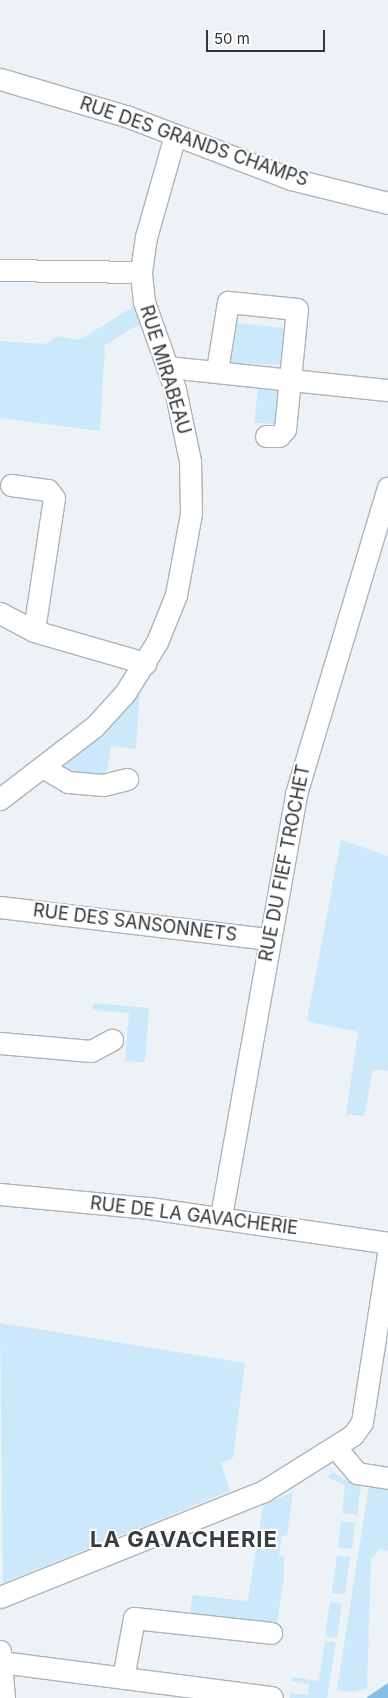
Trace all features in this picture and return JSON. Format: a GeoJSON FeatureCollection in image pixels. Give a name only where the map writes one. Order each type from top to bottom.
{"type":"FeatureCollection","features":[{"type":"Feature","properties":{"kind":"street","name":"RUE DES GRANDS CHAMPS"},"geometry":{"type":"LineString","coordinates":[[0,79],[50,91],[291,179],[388,203]]}},
{"type":"Feature","properties":{"kind":"street","name":"RUE MIRABEAU"},"geometry":{"type":"LineString","coordinates":[[0,799],[94,727],[145,663],[176,596],[191,513],[190,461],[168,367],[144,302],[141,272],[146,237],[174,135]]}},
{"type":"Feature","properties":{"kind":"street"},"geometry":{"type":"LineString","coordinates":[[0,270],[141,272]]}},
{"type":"Feature","properties":{"kind":"street"},"geometry":{"type":"LineString","coordinates":[[217,370],[228,302],[288,306],[297,309],[300,318],[285,429],[279,436],[266,436]]}},
{"type":"Feature","properties":{"kind":"street"},"geometry":{"type":"LineString","coordinates":[[168,367],[217,370],[388,390]]}},
{"type":"Feature","properties":{"kind":"street"},"geometry":{"type":"LineString","coordinates":[[11,485],[48,490],[54,498],[34,631]]}},
{"type":"Feature","properties":{"kind":"street","name":"RUE DU FIEF TROCHET"},"geometry":{"type":"LineString","coordinates":[[221,1216],[296,794],[388,488]]}},
{"type":"Feature","properties":{"kind":"street"},"geometry":{"type":"LineString","coordinates":[[0,613],[34,631],[145,663]]}},
{"type":"Feature","properties":{"kind":"street"},"geometry":{"type":"LineString","coordinates":[[42,768],[68,782],[103,785],[127,779]]}},
{"type":"Feature","properties":{"kind":"street","name":"RUE DES SANSONNETS"},"geometry":{"type":"LineString","coordinates":[[0,907],[269,939]]}},
{"type":"Feature","properties":{"kind":"street"},"geometry":{"type":"LineString","coordinates":[[0,1043],[91,1052],[112,1040]]}},
{"type":"Feature","properties":{"kind":"street","name":"RUE DE LA GAVACHERIE"},"geometry":{"type":"LineString","coordinates":[[0,1194],[221,1216],[388,1243]]}},
{"type":"Feature","properties":{"kind":"street"},"geometry":{"type":"LineString","coordinates":[[0,1597],[256,1495],[336,1448],[362,1422],[388,1254]]}},
{"type":"Feature","properties":{"kind":"street"},"geometry":{"type":"LineString","coordinates":[[336,1448],[357,1473],[388,1478]]}},
{"type":"Feature","properties":{"kind":"street"},"geometry":{"type":"LineString","coordinates":[[123,1678],[134,1618],[271,1632]]}},
{"type":"Feature","properties":{"kind":"street"},"geometry":{"type":"LineString","coordinates":[[4,1698],[1,1657],[123,1678],[181,1692],[272,1696]]}},
{"type":"Feature","properties":{"kind":"shaded area"},"geometry":{"type":"Polygon","coordinates":[[[138,304],[143,322],[105,345],[100,431],[0,418],[0,341],[45,344],[58,336],[79,340],[138,304]]]}},
{"type":"Feature","properties":{"kind":"shaded area"},"geometry":{"type":"Polygon","coordinates":[[[238,306],[237,323],[284,328],[286,311],[286,365],[235,363],[228,358],[238,306]]]}},
{"type":"Feature","properties":{"kind":"shaded area"},"geometry":{"type":"Polygon","coordinates":[[[259,382],[282,389],[276,424],[254,423],[259,382]]]}},
{"type":"Feature","properties":{"kind":"shaded area"},"geometry":{"type":"Polygon","coordinates":[[[140,686],[136,749],[111,746],[107,771],[99,778],[65,770],[64,764],[107,727],[140,686]]]}},
{"type":"Feature","properties":{"kind":"shaded area"},"geometry":{"type":"Polygon","coordinates":[[[341,840],[388,856],[388,1071],[373,1069],[364,1116],[346,1114],[358,1032],[307,1021],[341,840]]]}},
{"type":"Feature","properties":{"kind":"shaded area"},"geometry":{"type":"Polygon","coordinates":[[[93,1003],[149,1008],[145,1062],[125,1061],[129,1013],[92,1010],[93,1003]]]}},
{"type":"Feature","properties":{"kind":"shaded area"},"geometry":{"type":"Polygon","coordinates":[[[0,1323],[245,1363],[233,1458],[221,1463],[230,1491],[3,1583],[0,1323]]]}},
{"type":"Feature","properties":{"kind":"shaded area"},"geometry":{"type":"Polygon","coordinates":[[[328,1468],[347,1481],[361,1484],[357,1515],[342,1513],[345,1485],[326,1477],[332,1473],[328,1468]]]}},
{"type":"Feature","properties":{"kind":"shaded area"},"geometry":{"type":"Polygon","coordinates":[[[369,1485],[388,1489],[388,1551],[380,1549],[371,1559],[367,1689],[351,1692],[337,1690],[369,1485]]]}},
{"type":"Feature","properties":{"kind":"shaded area"},"geometry":{"type":"Polygon","coordinates":[[[293,1492],[287,1535],[282,1536],[279,1556],[284,1557],[284,1576],[276,1629],[189,1618],[193,1595],[248,1601],[263,1505],[293,1492]]]}},
{"type":"Feature","properties":{"kind":"shaded area"},"geometry":{"type":"Polygon","coordinates":[[[341,1521],[355,1523],[352,1549],[338,1547],[341,1521]]]}},
{"type":"Feature","properties":{"kind":"shaded area"},"geometry":{"type":"Polygon","coordinates":[[[337,1556],[350,1557],[345,1594],[332,1593],[337,1556]]]}},
{"type":"Feature","properties":{"kind":"shaded area"},"geometry":{"type":"Polygon","coordinates":[[[330,1602],[342,1603],[337,1638],[325,1636],[330,1602]]]}},
{"type":"Feature","properties":{"kind":"shaded area"},"geometry":{"type":"Polygon","coordinates":[[[325,1641],[336,1642],[327,1698],[290,1698],[290,1693],[308,1695],[309,1684],[292,1681],[292,1677],[319,1681],[325,1641]]]}},
{"type":"Feature","properties":{"kind":"shaded area"},"geometry":{"type":"Polygon","coordinates":[[[388,1683],[388,1698],[366,1698],[388,1683]]]}},
{"type":"Feature","properties":{"kind":"district","name":"LA GAVACHERIE"},"geometry":{"type":"Point","coordinates":[184,1540]}}]}
